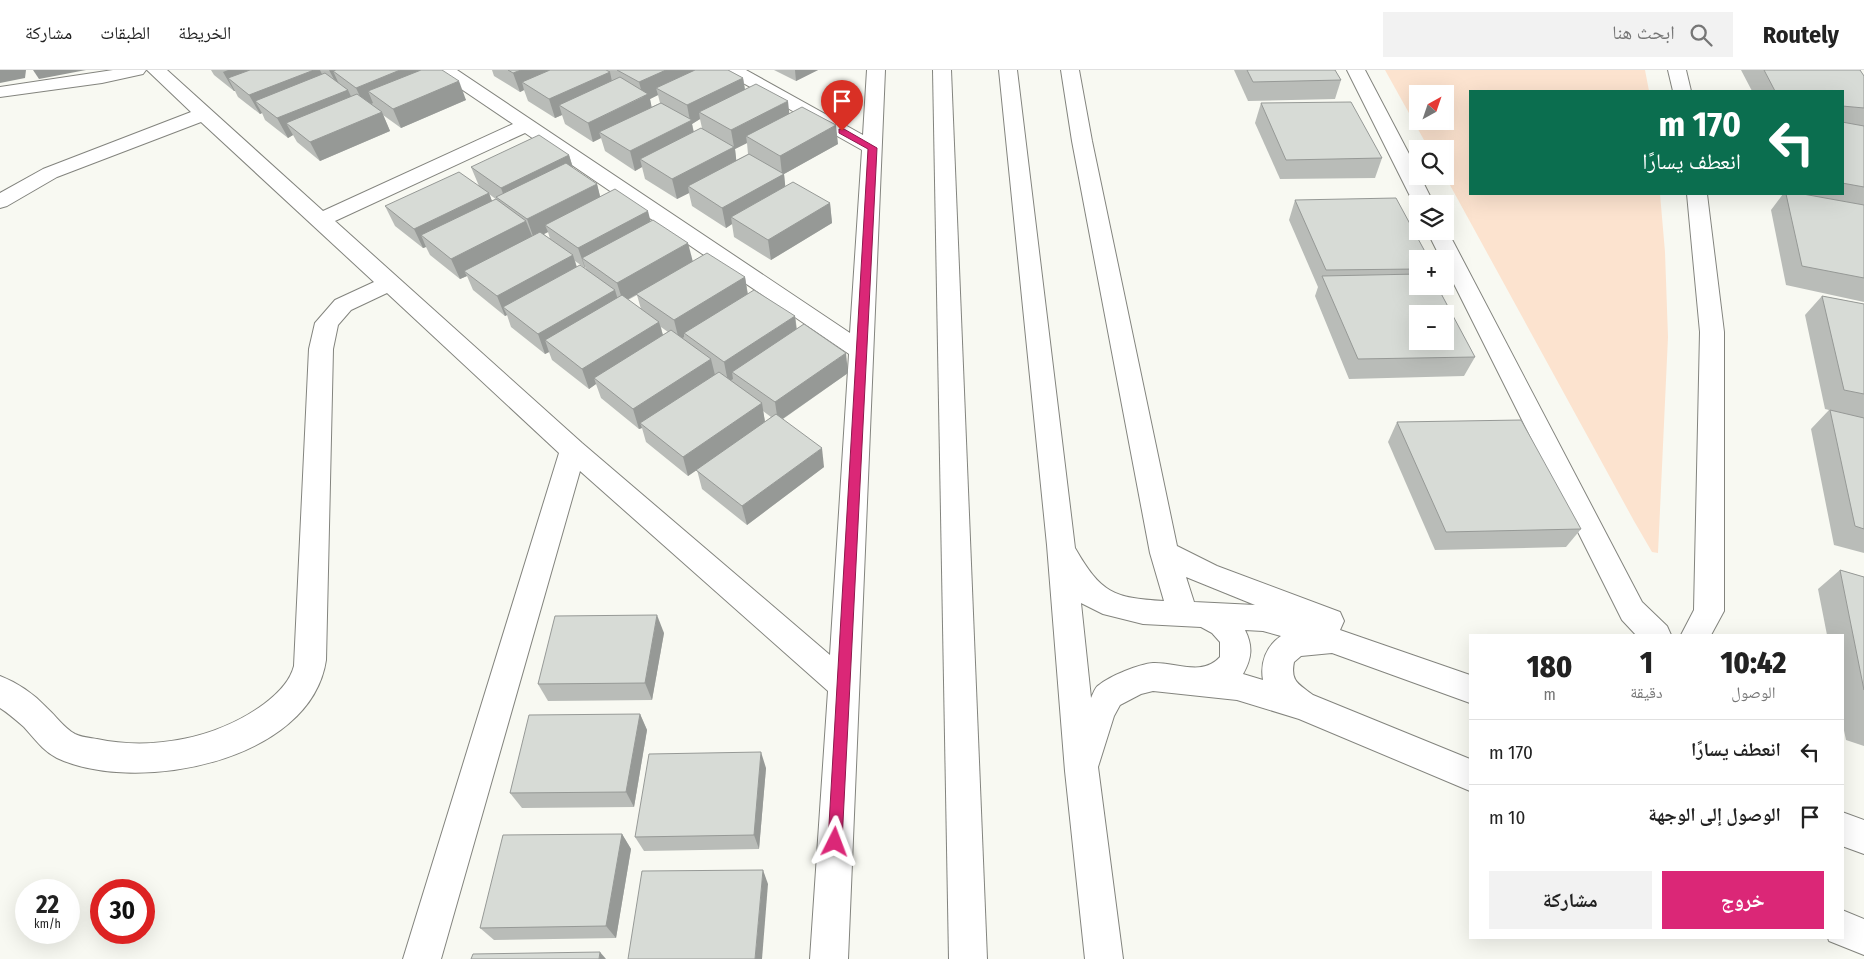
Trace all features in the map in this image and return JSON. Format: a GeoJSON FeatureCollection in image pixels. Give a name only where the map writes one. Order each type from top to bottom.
{"type":"FeatureCollection","features":[{"type":"Feature","properties":{"kind":"street"},"geometry":{"type":"LineString","coordinates":[[0,92],[102,78],[137,70]]}},
{"type":"Feature","properties":{"kind":"street"},"geometry":{"type":"LineString","coordinates":[[156,70],[573,450],[843,685]]}},
{"type":"Feature","properties":{"kind":"street"},"geometry":{"type":"LineString","coordinates":[[445,70],[861,351]]}},
{"type":"Feature","properties":{"kind":"street"},"geometry":{"type":"LineString","coordinates":[[733,70],[872,148]]}},
{"type":"Feature","properties":{"kind":"street"},"geometry":{"type":"LineString","coordinates":[[829,959],[876,70]]}},
{"type":"Feature","properties":{"kind":"street"},"geometry":{"type":"LineString","coordinates":[[942,70],[968,959]]}},
{"type":"Feature","properties":{"kind":"street"},"geometry":{"type":"LineString","coordinates":[[1008,70],[1061,545],[1082,771],[1104,959]]}},
{"type":"Feature","properties":{"kind":"street"},"geometry":{"type":"LineString","coordinates":[[1070,70],[1084,151],[1164,553],[1193,615]]}},
{"type":"Feature","properties":{"kind":"street"},"geometry":{"type":"LineString","coordinates":[[1356,70],[1419,195]]}},
{"type":"Feature","properties":{"kind":"street"},"geometry":{"type":"LineString","coordinates":[[1677,70],[1682,90]]}},
{"type":"Feature","properties":{"kind":"street"},"geometry":{"type":"LineString","coordinates":[[0,202],[50,173],[204,114]]}},
{"type":"Feature","properties":{"kind":"street"},"geometry":{"type":"LineString","coordinates":[[320,220],[527,125]]}},
{"type":"Feature","properties":{"kind":"street"},"geometry":{"type":"LineString","coordinates":[[1697,195],[1712,332],[1709,611],[1697,634]]}},
{"type":"Feature","properties":{"kind":"street"},"geometry":{"type":"LineString","coordinates":[[1443,240],[1632,611],[1655,634]]}},
{"type":"Feature","properties":{"kind":"street"},"geometry":{"type":"LineString","coordinates":[[0,690],[29,711],[66,746],[118,759],[149,758],[216,744],[251,731],[269,720],[288,703],[301,688],[309,672],[313,622],[321,349],[327,323],[343,305],[390,283]]}},
{"type":"Feature","properties":{"kind":"street"},"geometry":{"type":"LineString","coordinates":[[422,959],[573,450]]}},
{"type":"Feature","properties":{"kind":"street"},"geometry":{"type":"LineString","coordinates":[[1061,545],[1080,583],[1094,597],[1113,605],[1143,612],[1263,618],[1338,642],[1467,688]]}},
{"type":"Feature","properties":{"kind":"street"},"geometry":{"type":"LineString","coordinates":[[1164,553],[1207,574],[1334,623],[1467,688]]}},
{"type":"Feature","properties":{"kind":"street"},"geometry":{"type":"LineString","coordinates":[[1193,615],[1220,622],[1229,630],[1236,641],[1234,662],[1228,670],[1219,676],[1198,681]]}},
{"type":"Feature","properties":{"kind":"street"},"geometry":{"type":"LineString","coordinates":[[1304,706],[1285,692],[1281,686],[1277,678],[1277,662],[1283,651],[1297,643],[1338,642]]}},
{"type":"Feature","properties":{"kind":"street"},"geometry":{"type":"LineString","coordinates":[[1082,771],[1099,714],[1110,695],[1134,682],[1153,677],[1237,686],[1304,706],[1469,775]]}},
{"type":"Feature","properties":{"kind":"street"},"geometry":{"type":"LineString","coordinates":[[1844,829],[1864,837]]}},
{"type":"Feature","properties":{"kind":"street"},"geometry":{"type":"LineString","coordinates":[[1844,929],[1864,937]]}},
{"type":"Feature","properties":{"kind":"shaded area"},"geometry":{"type":"Polygon","coordinates":[[[1385,70],[1645,70],[1649,90],[1469,90],[1469,195],[1660,195],[1665,252],[1668,337],[1658,553],[1652,552],[1450,185],[1454,185],[1454,140],[1424,140],[1418,130],[1454,130],[1454,85],[1409,85],[1409,113],[1385,70]]]}},
{"type":"Feature","properties":{"kind":"building"},"geometry":{"type":"Polygon","coordinates":[[[250,70],[314,70],[249,95],[228,78],[250,70]]]}},
{"type":"Feature","properties":{"kind":"building"},"geometry":{"type":"Polygon","coordinates":[[[400,70],[356,88],[333,71],[400,70]]]}},
{"type":"Feature","properties":{"kind":"building"},"geometry":{"type":"Polygon","coordinates":[[[421,70],[442,70],[459,81],[393,109],[368,91],[421,70]]]}},
{"type":"Feature","properties":{"kind":"building"},"geometry":{"type":"Polygon","coordinates":[[[508,70],[521,70],[513,73],[508,70]]]}},
{"type":"Feature","properties":{"kind":"building"},"geometry":{"type":"Polygon","coordinates":[[[550,70],[606,70],[610,72],[549,99],[522,82],[550,70]]]}},
{"type":"Feature","properties":{"kind":"building"},"geometry":{"type":"Polygon","coordinates":[[[617,70],[666,70],[639,82],[617,70]]]}},
{"type":"Feature","properties":{"kind":"building"},"geometry":{"type":"Polygon","coordinates":[[[695,70],[728,70],[743,78],[687,105],[656,88],[695,70]]]}},
{"type":"Feature","properties":{"kind":"building"},"geometry":{"type":"Polygon","coordinates":[[[1247,70],[1335,70],[1341,80],[1253,82],[1247,70]]]}},
{"type":"Feature","properties":{"kind":"building"},"geometry":{"type":"Polygon","coordinates":[[[1764,70],[1860,70],[1864,76],[1864,108],[1844,106],[1844,90],[1774,90],[1764,70]]]}},
{"type":"Feature","properties":{"kind":"building"},"geometry":{"type":"Polygon","coordinates":[[[325,73],[348,90],[277,118],[255,101],[325,73]]]}},
{"type":"Feature","properties":{"kind":"building"},"geometry":{"type":"Polygon","coordinates":[[[620,77],[648,94],[588,123],[559,105],[620,77]]]}},
{"type":"Feature","properties":{"kind":"building"},"geometry":{"type":"Polygon","coordinates":[[[756,84],[788,101],[731,130],[699,112],[756,84]]]}},
{"type":"Feature","properties":{"kind":"building"},"geometry":{"type":"Polygon","coordinates":[[[357,94],[382,112],[310,142],[286,123],[357,94]]]}},
{"type":"Feature","properties":{"kind":"building"},"geometry":{"type":"Polygon","coordinates":[[[1351,102],[1382,158],[1286,160],[1261,103],[1351,102]]]}},
{"type":"Feature","properties":{"kind":"building"},"geometry":{"type":"Polygon","coordinates":[[[661,103],[692,120],[630,151],[599,132],[661,103]]]}},
{"type":"Feature","properties":{"kind":"building"},"geometry":{"type":"Polygon","coordinates":[[[802,107],[836,125],[780,156],[746,136],[802,107]]]}},
{"type":"Feature","properties":{"kind":"building"},"geometry":{"type":"Polygon","coordinates":[[[1844,122],[1864,126],[1864,187],[1844,183],[1844,122]]]}},
{"type":"Feature","properties":{"kind":"building"},"geometry":{"type":"Polygon","coordinates":[[[701,128],[734,147],[672,179],[640,159],[701,128]]]}},
{"type":"Feature","properties":{"kind":"building"},"geometry":{"type":"Polygon","coordinates":[[[539,135],[569,155],[501,188],[471,167],[539,135]]]}},
{"type":"Feature","properties":{"kind":"building"},"geometry":{"type":"Polygon","coordinates":[[[749,154],[784,174],[722,208],[688,186],[749,154]]]}},
{"type":"Feature","properties":{"kind":"building"},"geometry":{"type":"Polygon","coordinates":[[[566,163],[597,184],[527,219],[496,197],[566,163]]]}},
{"type":"Feature","properties":{"kind":"building"},"geometry":{"type":"Polygon","coordinates":[[[459,172],[489,193],[414,229],[385,206],[459,172]]]}},
{"type":"Feature","properties":{"kind":"building"},"geometry":{"type":"Polygon","coordinates":[[[793,182],[830,203],[768,240],[731,217],[793,182]]]}},
{"type":"Feature","properties":{"kind":"building"},"geometry":{"type":"Polygon","coordinates":[[[615,189],[648,211],[578,248],[545,225],[615,189]]]}},
{"type":"Feature","properties":{"kind":"building"},"geometry":{"type":"Polygon","coordinates":[[[1786,195],[1809,195],[1864,205],[1864,278],[1802,266],[1786,195]]]}},
{"type":"Feature","properties":{"kind":"building"},"geometry":{"type":"Polygon","coordinates":[[[1396,198],[1409,222],[1409,240],[1419,240],[1424,250],[1409,250],[1409,269],[1326,270],[1295,200],[1396,198]]]}},
{"type":"Feature","properties":{"kind":"building"},"geometry":{"type":"Polygon","coordinates":[[[496,199],[526,221],[451,259],[421,235],[496,199]]]}},
{"type":"Feature","properties":{"kind":"building"},"geometry":{"type":"Polygon","coordinates":[[[653,220],[688,243],[617,283],[582,258],[653,220]]]}},
{"type":"Feature","properties":{"kind":"building"},"geometry":{"type":"Polygon","coordinates":[[[540,232],[573,255],[497,296],[464,271],[540,232]]]}},
{"type":"Feature","properties":{"kind":"building"},"geometry":{"type":"Polygon","coordinates":[[[707,253],[745,277],[674,320],[636,294],[707,253]]]}},
{"type":"Feature","properties":{"kind":"building"},"geometry":{"type":"Polygon","coordinates":[[[580,265],[615,290],[538,334],[503,307],[580,265]]]}},
{"type":"Feature","properties":{"kind":"building"},"geometry":{"type":"Polygon","coordinates":[[[1409,274],[1409,295],[1442,295],[1447,305],[1409,305],[1409,350],[1454,350],[1454,318],[1475,357],[1358,359],[1322,276],[1409,274]]]}},
{"type":"Feature","properties":{"kind":"building"},"geometry":{"type":"Polygon","coordinates":[[[754,290],[795,316],[724,362],[684,333],[754,290]]]}},
{"type":"Feature","properties":{"kind":"building"},"geometry":{"type":"Polygon","coordinates":[[[622,295],[659,322],[582,369],[545,340],[622,295]]]}},
{"type":"Feature","properties":{"kind":"building"},"geometry":{"type":"Polygon","coordinates":[[[1822,296],[1864,304],[1864,394],[1844,390],[1822,296]]]}},
{"type":"Feature","properties":{"kind":"building"},"geometry":{"type":"Polygon","coordinates":[[[804,324],[846,353],[775,402],[732,372],[804,324]]]}},
{"type":"Feature","properties":{"kind":"building"},"geometry":{"type":"Polygon","coordinates":[[[671,330],[711,359],[633,409],[594,378],[671,330]]]}},
{"type":"Feature","properties":{"kind":"building"},"geometry":{"type":"Polygon","coordinates":[[[719,372],[762,403],[683,457],[640,423],[719,372]]]}},
{"type":"Feature","properties":{"kind":"building"},"geometry":{"type":"Polygon","coordinates":[[[1830,410],[1864,418],[1864,529],[1855,526],[1830,410]]]}},
{"type":"Feature","properties":{"kind":"building"},"geometry":{"type":"Polygon","coordinates":[[[776,414],[822,448],[742,506],[696,470],[776,414]]]}},
{"type":"Feature","properties":{"kind":"building"},"geometry":{"type":"Polygon","coordinates":[[[1521,420],[1581,529],[1446,532],[1397,422],[1521,420]]]}},
{"type":"Feature","properties":{"kind":"building"},"geometry":{"type":"Polygon","coordinates":[[[1840,570],[1864,577],[1864,690],[1840,570]]]}},
{"type":"Feature","properties":{"kind":"building"},"geometry":{"type":"Polygon","coordinates":[[[657,615],[645,683],[538,684],[555,616],[657,615]]]}},
{"type":"Feature","properties":{"kind":"building"},"geometry":{"type":"Polygon","coordinates":[[[640,714],[626,792],[510,793],[529,715],[640,714]]]}},
{"type":"Feature","properties":{"kind":"building"},"geometry":{"type":"Polygon","coordinates":[[[761,752],[754,835],[635,837],[649,754],[761,752]]]}},
{"type":"Feature","properties":{"kind":"building"},"geometry":{"type":"Polygon","coordinates":[[[622,834],[606,926],[480,928],[503,835],[622,834]]]}},
{"type":"Feature","properties":{"kind":"building"},"geometry":{"type":"Polygon","coordinates":[[[763,870],[755,959],[628,959],[642,871],[763,870]]]}},
{"type":"Feature","properties":{"kind":"building"},"geometry":{"type":"Polygon","coordinates":[[[600,952],[599,959],[471,959],[473,954],[600,952]]]}},
{"type":"Feature","properties":{"kind":"route"},"geometry":{"type":"LineString","coordinates":[[835,842],[872,148],[842,131]]}}]}
